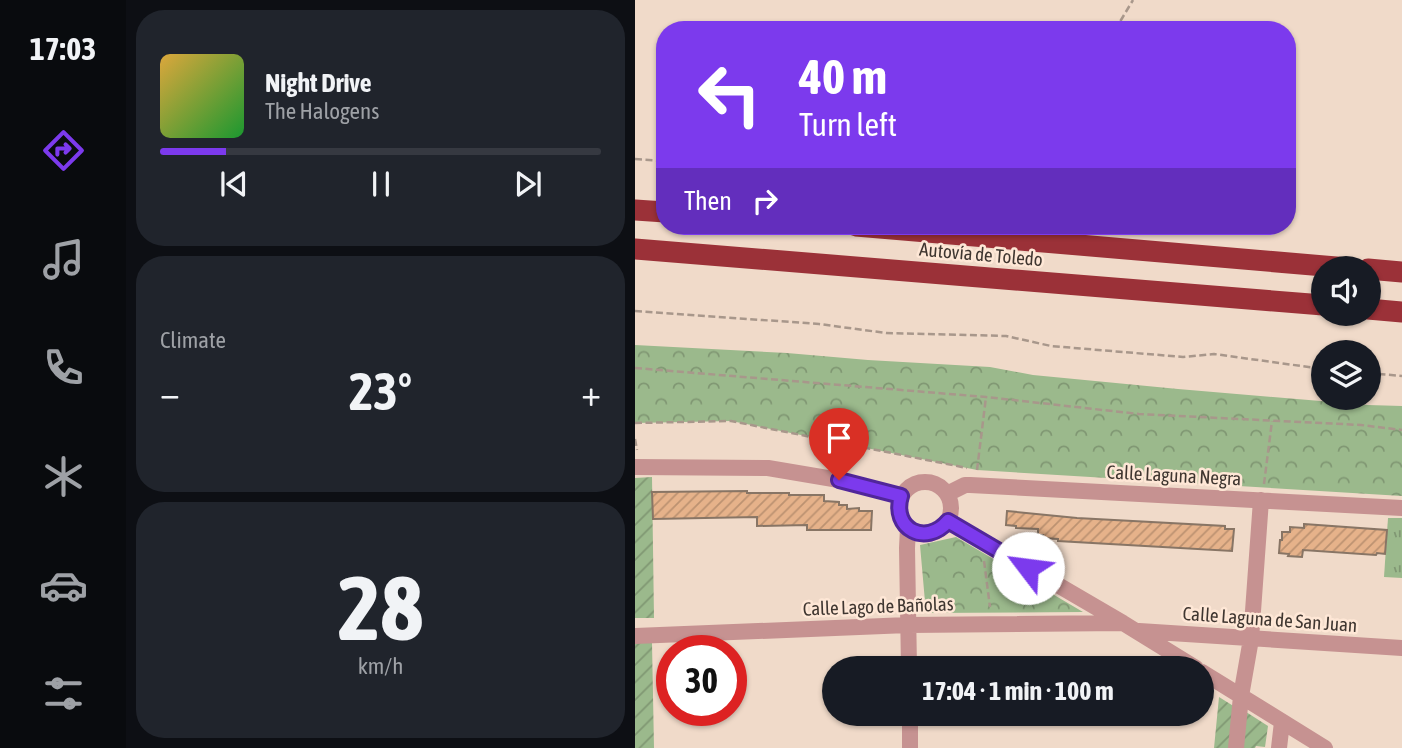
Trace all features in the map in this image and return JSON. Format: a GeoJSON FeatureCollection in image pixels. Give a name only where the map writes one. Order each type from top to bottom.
{"type":"FeatureCollection","features":[{"type":"Feature","properties":{"kind":"highway"},"geometry":{"type":"LineString","coordinates":[[635,210],[656,211]]}},
{"type":"Feature","properties":{"kind":"highway","name":"Autovía de Toledo"},"geometry":{"type":"LineString","coordinates":[[961,235],[1311,265]]}},
{"type":"Feature","properties":{"kind":"highway","name":"Autovía de Toledo"},"geometry":{"type":"LineString","coordinates":[[635,249],[1311,304]]}},
{"type":"Feature","properties":{"kind":"highway"},"geometry":{"type":"LineString","coordinates":[[1381,271],[1402,272]]}},
{"type":"Feature","properties":{"kind":"highway"},"geometry":{"type":"LineString","coordinates":[[1381,310],[1402,312]]}},
{"type":"Feature","properties":{"kind":"street"},"geometry":{"type":"LineString","coordinates":[[635,467],[768,468],[839,480],[901,496]]}},
{"type":"Feature","properties":{"kind":"street"},"geometry":{"type":"LineString","coordinates":[[919,482],[933,483],[947,494],[951,512],[942,528],[925,534],[916,533],[903,522],[899,505],[901,496],[910,486],[919,482]]}},
{"type":"Feature","properties":{"kind":"street","name":"Calle Laguna Negra"},"geometry":{"type":"LineString","coordinates":[[947,494],[970,485],[1402,508]]}},
{"type":"Feature","properties":{"kind":"street"},"geometry":{"type":"LineString","coordinates":[[1236,748],[1241,696],[1251,639],[1261,500]]}},
{"type":"Feature","properties":{"kind":"street"},"geometry":{"type":"LineString","coordinates":[[948,521],[1176,656]]}},
{"type":"Feature","properties":{"kind":"street"},"geometry":{"type":"LineString","coordinates":[[908,528],[909,656]]}},
{"type":"Feature","properties":{"kind":"street","name":"Calle Lago de Bañolas"},"geometry":{"type":"LineString","coordinates":[[635,636],[908,625],[1129,627]]}},
{"type":"Feature","properties":{"kind":"street","name":"Calle Laguna de San Juan"},"geometry":{"type":"LineString","coordinates":[[1129,627],[1251,639],[1402,648]]}},
{"type":"Feature","properties":{"kind":"street"},"geometry":{"type":"LineString","coordinates":[[1214,679],[1325,748]]}},
{"type":"Feature","properties":{"kind":"street"},"geometry":{"type":"LineString","coordinates":[[1280,748],[1283,722]]}},
{"type":"Feature","properties":{"kind":"street"},"geometry":{"type":"LineString","coordinates":[[910,726],[910,748]]}},
{"type":"Feature","properties":{"kind":"path"},"geometry":{"type":"LineString","coordinates":[[1120,21],[1133,0]]}},
{"type":"Feature","properties":{"kind":"path"},"geometry":{"type":"LineString","coordinates":[[635,159],[656,160]]}},
{"type":"Feature","properties":{"kind":"path"},"geometry":{"type":"LineString","coordinates":[[635,312],[819,324],[886,333],[1007,336],[1051,346],[1183,357],[1214,354],[1311,367]]}},
{"type":"Feature","properties":{"kind":"path"},"geometry":{"type":"LineString","coordinates":[[635,368],[986,397],[1139,414],[1361,425],[1402,430]]}},
{"type":"Feature","properties":{"kind":"path"},"geometry":{"type":"LineString","coordinates":[[1381,374],[1402,376]]}},
{"type":"Feature","properties":{"kind":"path"},"geometry":{"type":"LineString","coordinates":[[635,422],[731,421],[977,470],[986,397]]}},
{"type":"Feature","properties":{"kind":"path"},"geometry":{"type":"LineString","coordinates":[[1261,500],[1272,421]]}},
{"type":"Feature","properties":{"kind":"path"},"geometry":{"type":"LineString","coordinates":[[980,541],[993,624]]}},
{"type":"Feature","properties":{"kind":"green space"},"geometry":{"type":"Polygon","coordinates":[[[635,345],[990,367],[1033,375],[1311,400],[1311,410],[1381,410],[1381,405],[1402,406],[1402,496],[977,470],[731,421],[635,423],[635,345]]]}},
{"type":"Feature","properties":{"kind":"green space"},"geometry":{"type":"Polygon","coordinates":[[[652,477],[654,618],[635,618],[635,478],[652,477]]]}},
{"type":"Feature","properties":{"kind":"green space"},"geometry":{"type":"Polygon","coordinates":[[[1388,518],[1402,518],[1402,578],[1384,577],[1388,518]]]}},
{"type":"Feature","properties":{"kind":"green space"},"geometry":{"type":"Polygon","coordinates":[[[956,537],[1083,612],[926,613],[920,545],[956,537]]]}},
{"type":"Feature","properties":{"kind":"green space"},"geometry":{"type":"Polygon","coordinates":[[[635,643],[652,643],[654,748],[635,748],[635,643]]]}},
{"type":"Feature","properties":{"kind":"green space"},"geometry":{"type":"Polygon","coordinates":[[[1219,697],[1235,707],[1231,748],[1214,748],[1219,697]]]}},
{"type":"Feature","properties":{"kind":"green space"},"geometry":{"type":"Polygon","coordinates":[[[1243,710],[1268,726],[1265,747],[1240,748],[1243,710]]]}},
{"type":"Feature","properties":{"kind":"building"},"geometry":{"type":"Polygon","coordinates":[[[747,491],[824,495],[824,501],[839,502],[839,505],[847,505],[847,509],[872,511],[871,530],[807,530],[807,525],[757,526],[757,517],[653,519],[652,492],[747,491]]]}},
{"type":"Feature","properties":{"kind":"building"},"geometry":{"type":"Polygon","coordinates":[[[1007,511],[1077,518],[1225,526],[1225,529],[1234,529],[1232,551],[1058,541],[1042,538],[1043,535],[1038,535],[1038,529],[1006,525],[1007,511]]]}},
{"type":"Feature","properties":{"kind":"building"},"geometry":{"type":"Polygon","coordinates":[[[1304,524],[1387,530],[1385,554],[1303,550],[1302,557],[1279,553],[1282,532],[1290,532],[1290,527],[1304,528],[1304,524]]]}},
{"type":"Feature","properties":{"kind":"route"},"geometry":{"type":"LineString","coordinates":[[839,480],[901,496],[899,514],[908,528],[916,533],[934,532],[948,521],[1028,568]]}}]}
